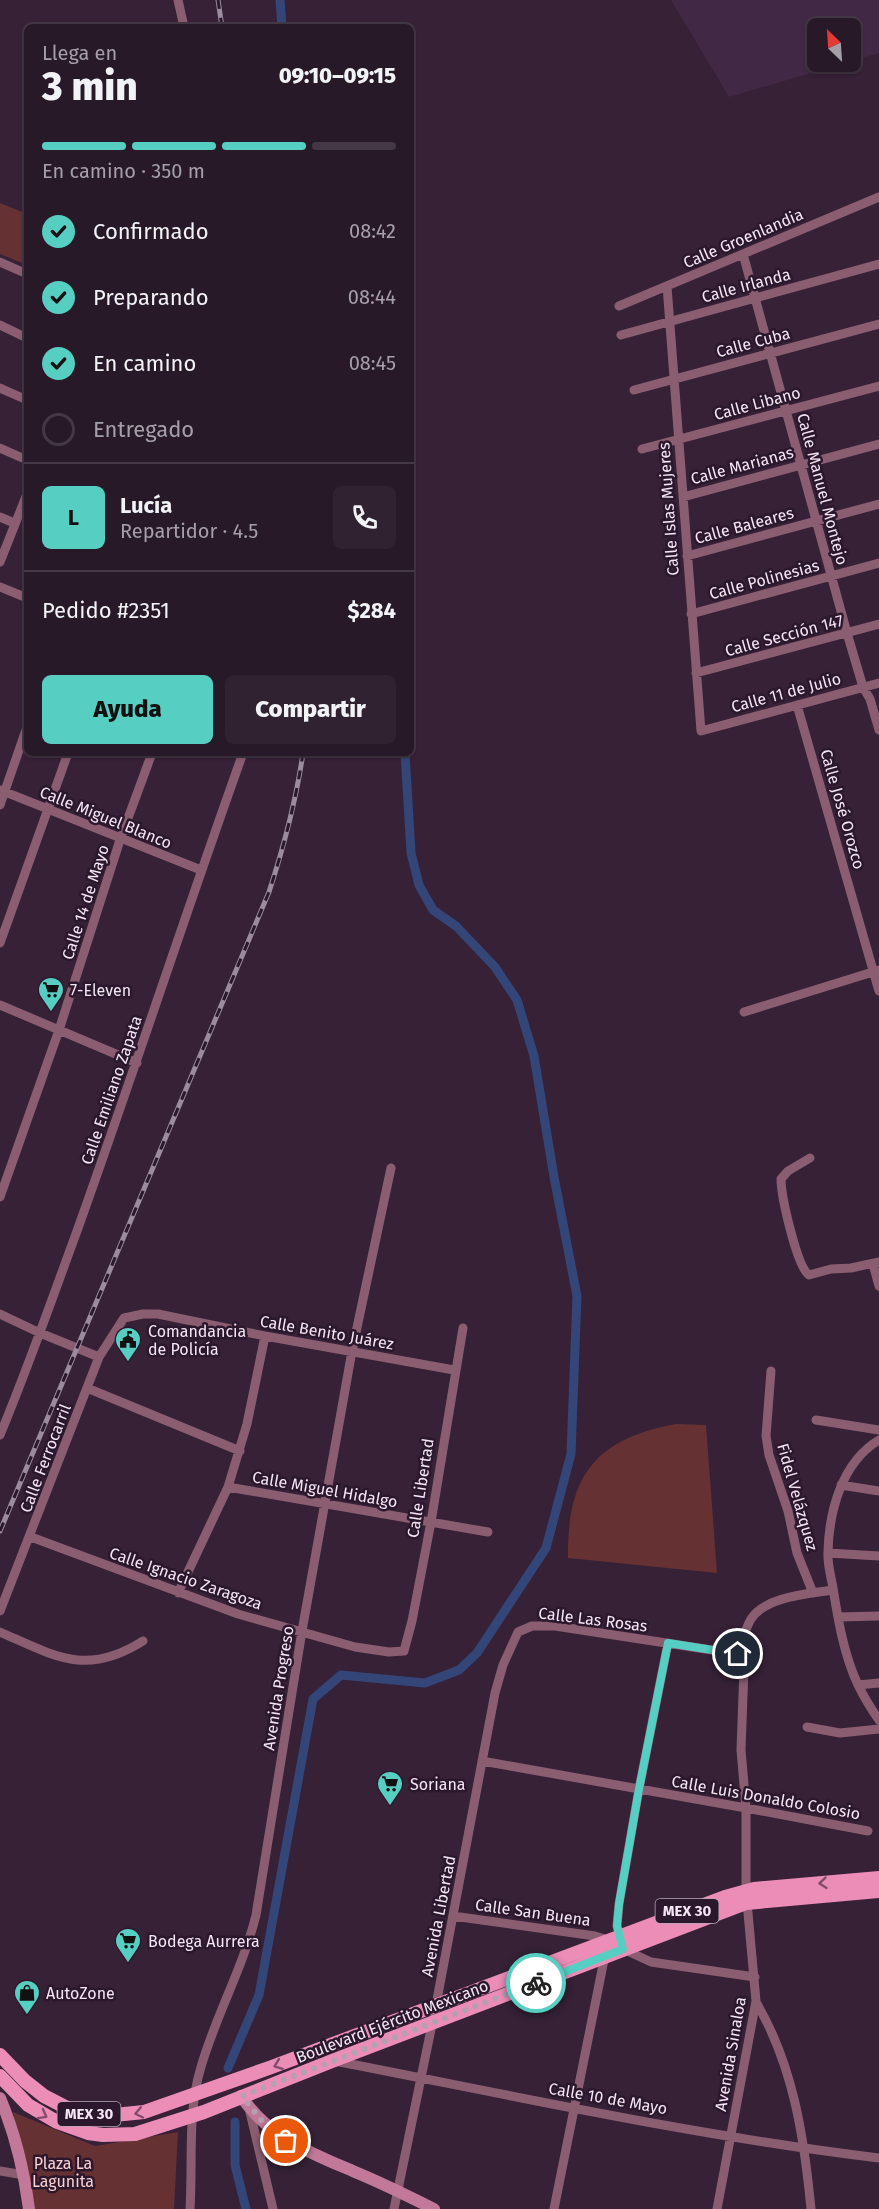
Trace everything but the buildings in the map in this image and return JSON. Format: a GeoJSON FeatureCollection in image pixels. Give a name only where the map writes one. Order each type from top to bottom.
{"type":"FeatureCollection","features":[{"type":"Feature","properties":{"kind":"main road","name":"Boulevard Ejército Mexicano"},"geometry":{"type":"LineString","coordinates":[[0,2055],[25,2081],[60,2105],[81,2113],[104,2116],[134,2114],[198,2094],[436,2005],[617,1942],[705,1904],[879,1878]]}},
{"type":"Feature","properties":{"kind":"main road","name":"Boulevard Ejército Mexicano"},"geometry":{"type":"LineString","coordinates":[[746,1897],[879,1892]]}},
{"type":"Feature","properties":{"kind":"main road","name":"Boulevard Ejército Mexicano"},"geometry":{"type":"LineString","coordinates":[[0,2076],[28,2105],[57,2122],[88,2133],[135,2134],[242,2101],[332,2061],[605,1956],[617,1942]]}},
{"type":"Feature","properties":{"kind":"street"},"geometry":{"type":"LineString","coordinates":[[178,0],[183,24]]}},
{"type":"Feature","properties":{"kind":"street","name":"Calle Groenlandia"},"geometry":{"type":"LineString","coordinates":[[619,306],[879,197]]}},
{"type":"Feature","properties":{"kind":"street","name":"Calle Manuel Montejo"},"geometry":{"type":"LineString","coordinates":[[743,254],[863,687],[870,699],[879,730]]}},
{"type":"Feature","properties":{"kind":"street"},"geometry":{"type":"LineString","coordinates":[[0,262],[24,273]]}},
{"type":"Feature","properties":{"kind":"street","name":"Calle Irlanda"},"geometry":{"type":"LineString","coordinates":[[621,335],[879,264]]}},
{"type":"Feature","properties":{"kind":"street","name":"Calle Islas Mujeres"},"geometry":{"type":"LineString","coordinates":[[667,286],[701,731]]}},
{"type":"Feature","properties":{"kind":"street","name":"Calle Cuba"},"geometry":{"type":"LineString","coordinates":[[634,390],[879,324]]}},
{"type":"Feature","properties":{"kind":"street"},"geometry":{"type":"LineString","coordinates":[[0,325],[24,337]]}},
{"type":"Feature","properties":{"kind":"street","name":"Calle Libano"},"geometry":{"type":"LineString","coordinates":[[642,449],[879,386]]}},
{"type":"Feature","properties":{"kind":"street"},"geometry":{"type":"LineString","coordinates":[[0,388],[24,399]]}},
{"type":"Feature","properties":{"kind":"street","name":"Calle Marianas"},"geometry":{"type":"LineString","coordinates":[[683,497],[879,444]]}},
{"type":"Feature","properties":{"kind":"street"},"geometry":{"type":"LineString","coordinates":[[0,448],[24,459]]}},
{"type":"Feature","properties":{"kind":"street"},"geometry":{"type":"LineString","coordinates":[[0,562],[24,501]]}},
{"type":"Feature","properties":{"kind":"street","name":"Calle Baleares"},"geometry":{"type":"LineString","coordinates":[[687,556],[879,504]]}},
{"type":"Feature","properties":{"kind":"street"},"geometry":{"type":"LineString","coordinates":[[0,517],[14,523]]}},
{"type":"Feature","properties":{"kind":"street","name":"Calle Polinesias"},"geometry":{"type":"LineString","coordinates":[[691,614],[879,563]]}},
{"type":"Feature","properties":{"kind":"street"},"geometry":{"type":"LineString","coordinates":[[0,586],[24,597]]}},
{"type":"Feature","properties":{"kind":"street","name":"Calle Sección 147"},"geometry":{"type":"LineString","coordinates":[[696,673],[879,624]]}},
{"type":"Feature","properties":{"kind":"street","name":"Calle 11 de Julio"},"geometry":{"type":"LineString","coordinates":[[701,731],[879,683]]}},
{"type":"Feature","properties":{"kind":"street","name":"Calle José Orozco"},"geometry":{"type":"LineString","coordinates":[[797,705],[877,971],[879,991]]}},
{"type":"Feature","properties":{"kind":"street"},"geometry":{"type":"LineString","coordinates":[[0,805],[2,791],[24,735]]}},
{"type":"Feature","properties":{"kind":"street"},"geometry":{"type":"LineString","coordinates":[[0,943],[67,756]]}},
{"type":"Feature","properties":{"kind":"street","name":"Calle 14 de Mayo"},"geometry":{"type":"LineString","coordinates":[[0,1197],[59,1030],[120,840],[151,756]]}},
{"type":"Feature","properties":{"kind":"street","name":"Calle Emiliano Zapata"},"geometry":{"type":"LineString","coordinates":[[0,1435],[40,1333],[137,1063],[201,870],[242,756]]}},
{"type":"Feature","properties":{"kind":"street","name":"Calle Miguel Blanco"},"geometry":{"type":"LineString","coordinates":[[2,791],[120,840],[201,870]]}},
{"type":"Feature","properties":{"kind":"street"},"geometry":{"type":"LineString","coordinates":[[744,1012],[877,971]]}},
{"type":"Feature","properties":{"kind":"street"},"geometry":{"type":"LineString","coordinates":[[0,1005],[137,1063]]}},
{"type":"Feature","properties":{"kind":"street"},"geometry":{"type":"LineString","coordinates":[[810,1158],[788,1170],[781,1179],[802,1270],[809,1275],[831,1269],[876,1263],[879,1286]]}},
{"type":"Feature","properties":{"kind":"street","name":"Avenida Progreso"},"geometry":{"type":"LineString","coordinates":[[190,2209],[201,2068],[248,1948],[256,1916],[302,1631],[352,1351],[391,1168]]}},
{"type":"Feature","properties":{"kind":"street"},"geometry":{"type":"LineString","coordinates":[[0,1314],[40,1333],[99,1356]]}},
{"type":"Feature","properties":{"kind":"street","name":"Calle Benito Juárez"},"geometry":{"type":"LineString","coordinates":[[124,1318],[158,1314],[454,1370]]}},
{"type":"Feature","properties":{"kind":"street","name":"Calle Ferrocarril"},"geometry":{"type":"LineString","coordinates":[[0,1611],[31,1537],[99,1356],[124,1318]]}},
{"type":"Feature","properties":{"kind":"street","name":"Calle Libertad"},"geometry":{"type":"LineString","coordinates":[[404,1652],[431,1522],[454,1370],[463,1328]]}},
{"type":"Feature","properties":{"kind":"street"},"geometry":{"type":"LineString","coordinates":[[178,1593],[228,1487],[240,1452],[265,1336]]}},
{"type":"Feature","properties":{"kind":"street","name":"Fidel Velázquez"},"geometry":{"type":"LineString","coordinates":[[771,1371],[766,1436],[788,1511],[797,1553],[813,1593]]}},
{"type":"Feature","properties":{"kind":"street"},"geometry":{"type":"LineString","coordinates":[[87,1388],[240,1452]]}},
{"type":"Feature","properties":{"kind":"street"},"geometry":{"type":"LineString","coordinates":[[816,1420],[879,1430]]}},
{"type":"Feature","properties":{"kind":"street"},"geometry":{"type":"LineString","coordinates":[[879,1440],[858,1457],[841,1485],[832,1522],[828,1553],[844,1647],[858,1685],[879,1720]]}},
{"type":"Feature","properties":{"kind":"street"},"geometry":{"type":"LineString","coordinates":[[841,1485],[879,1491]]}},
{"type":"Feature","properties":{"kind":"street","name":"Calle Miguel Hidalgo"},"geometry":{"type":"LineString","coordinates":[[228,1487],[488,1533]]}},
{"type":"Feature","properties":{"kind":"street","name":"Calle Ignacio Zaragoza"},"geometry":{"type":"LineString","coordinates":[[31,1537],[238,1614],[355,1647],[404,1652]]}},
{"type":"Feature","properties":{"kind":"street"},"geometry":{"type":"LineString","coordinates":[[828,1553],[879,1556]]}},
{"type":"Feature","properties":{"kind":"street"},"geometry":{"type":"LineString","coordinates":[[738,1654],[752,1618],[762,1608],[786,1598],[833,1590]]}},
{"type":"Feature","properties":{"kind":"street"},"geometry":{"type":"LineString","coordinates":[[838,1617],[879,1616]]}},
{"type":"Feature","properties":{"kind":"street","name":"Calle Las Rosas"},"geometry":{"type":"LineString","coordinates":[[518,1632],[532,1626],[555,1626],[738,1654]]}},
{"type":"Feature","properties":{"kind":"street"},"geometry":{"type":"LineString","coordinates":[[0,1632],[59,1657],[76,1661],[96,1661],[112,1657],[143,1641]]}},
{"type":"Feature","properties":{"kind":"street","name":"Avenida Libertad"},"geometry":{"type":"LineString","coordinates":[[394,2209],[433,2022],[495,1693],[507,1655],[518,1632]]}},
{"type":"Feature","properties":{"kind":"street"},"geometry":{"type":"LineString","coordinates":[[617,1942],[619,1904],[668,1643]]}},
{"type":"Feature","properties":{"kind":"street","name":"Avenida Sinaloa"},"geometry":{"type":"LineString","coordinates":[[717,2209],[756,2001],[746,1897],[746,1808],[741,1741],[744,1668],[743,1657],[738,1654]]}},
{"type":"Feature","properties":{"kind":"street"},"geometry":{"type":"LineString","coordinates":[[858,1685],[879,1683]]}},
{"type":"Feature","properties":{"kind":"street"},"geometry":{"type":"LineString","coordinates":[[807,1727],[840,1733],[879,1729]]}},
{"type":"Feature","properties":{"kind":"street","name":"Calle Luis Donaldo Colosio"},"geometry":{"type":"LineString","coordinates":[[482,1761],[868,1831]]}},
{"type":"Feature","properties":{"kind":"street","name":"Calle San Buena"},"geometry":{"type":"LineString","coordinates":[[453,1916],[595,1936],[617,1942],[651,1962],[755,1977]]}},
{"type":"Feature","properties":{"kind":"street"},"geometry":{"type":"LineString","coordinates":[[554,2209],[605,1956]]}},
{"type":"Feature","properties":{"kind":"street"},"geometry":{"type":"LineString","coordinates":[[756,2001],[776,2037],[785,2065],[799,2122],[810,2209]]}},
{"type":"Feature","properties":{"kind":"street","name":"Calle 10 de Mayo"},"geometry":{"type":"LineString","coordinates":[[332,2061],[803,2149],[879,2158]]}},
{"type":"Feature","properties":{"kind":"street"},"geometry":{"type":"LineString","coordinates":[[0,2098],[12,2130],[24,2175],[29,2209]]}},
{"type":"Feature","properties":{"kind":"street"},"geometry":{"type":"LineString","coordinates":[[242,2101],[286,2141],[398,2190],[434,2209]]}},
{"type":"Feature","properties":{"kind":"street"},"geometry":{"type":"LineString","coordinates":[[242,2101],[273,2209]]}},
{"type":"Feature","properties":{"kind":"street"},"geometry":{"type":"LineString","coordinates":[[0,2171],[24,2175]]}},
{"type":"Feature","properties":{"kind":"shaded area"},"geometry":{"type":"Polygon","coordinates":[[[671,0],[879,0],[879,53],[861,58],[861,18],[807,18],[807,72],[815,72],[729,97],[671,0]]]}},
{"type":"Feature","properties":{"kind":"green space"},"geometry":{"type":"Polygon","coordinates":[[[0,203],[24,213],[24,264],[0,254],[0,203]]]}},
{"type":"Feature","properties":{"kind":"green space"},"geometry":{"type":"Polygon","coordinates":[[[676,1424],[706,1425],[717,1573],[568,1558],[573,1505],[580,1484],[591,1466],[606,1451],[625,1440],[676,1424]]]}},
{"type":"Feature","properties":{"kind":"green space","name":"Plaza La Lagunita"},"geometry":{"type":"Polygon","coordinates":[[[13,2112],[95,2146],[178,2132],[174,2209],[32,2209],[13,2112]]]}},
{"type":"Feature","properties":{"kind":"waterway"},"geometry":{"type":"LineString","coordinates":[[280,0],[282,24]]}},
{"type":"Feature","properties":{"kind":"waterway"},"geometry":{"type":"LineString","coordinates":[[228,2068],[259,1995],[313,1699],[341,1675],[425,1683],[459,1670],[477,1653],[546,1548],[571,1454],[577,1296],[534,1056],[517,1000],[495,967],[456,926],[433,910],[419,885],[411,853],[405,756]]}},
{"type":"Feature","properties":{"kind":"waterway"},"geometry":{"type":"LineString","coordinates":[[235,2122],[235,2165],[246,2209]]}},
{"type":"Feature","properties":{"kind":"railway"},"geometry":{"type":"LineString","coordinates":[[218,0],[222,24]]}},
{"type":"Feature","properties":{"kind":"railway"},"geometry":{"type":"LineString","coordinates":[[0,1531],[269,892],[289,823],[302,756]]}},
{"type":"Feature","properties":{"kind":"way so far"},"geometry":{"type":"LineString","coordinates":[[286,2141],[249,2108],[242,2096],[536,1983]]}},
{"type":"Feature","properties":{"kind":"place","name":"7-Eleven"},"geometry":{"type":"Point","coordinates":[51,1013]}},
{"type":"Feature","properties":{"kind":"place","name":"Comandancia de Policía"},"geometry":{"type":"Point","coordinates":[128,1363]}},
{"type":"Feature","properties":{"kind":"place","name":"Soriana"},"geometry":{"type":"Point","coordinates":[390,1807]}},
{"type":"Feature","properties":{"kind":"place","name":"Bodega Aurrera"},"geometry":{"type":"Point","coordinates":[128,1964]}},
{"type":"Feature","properties":{"kind":"place","name":"AutoZone"},"geometry":{"type":"Point","coordinates":[27,2016]}},
{"type":"Feature","properties":{"kind":"route"},"geometry":{"type":"LineString","coordinates":[[536,1983],[623,1949],[617,1926],[619,1904],[668,1643],[738,1654]]}}]}
